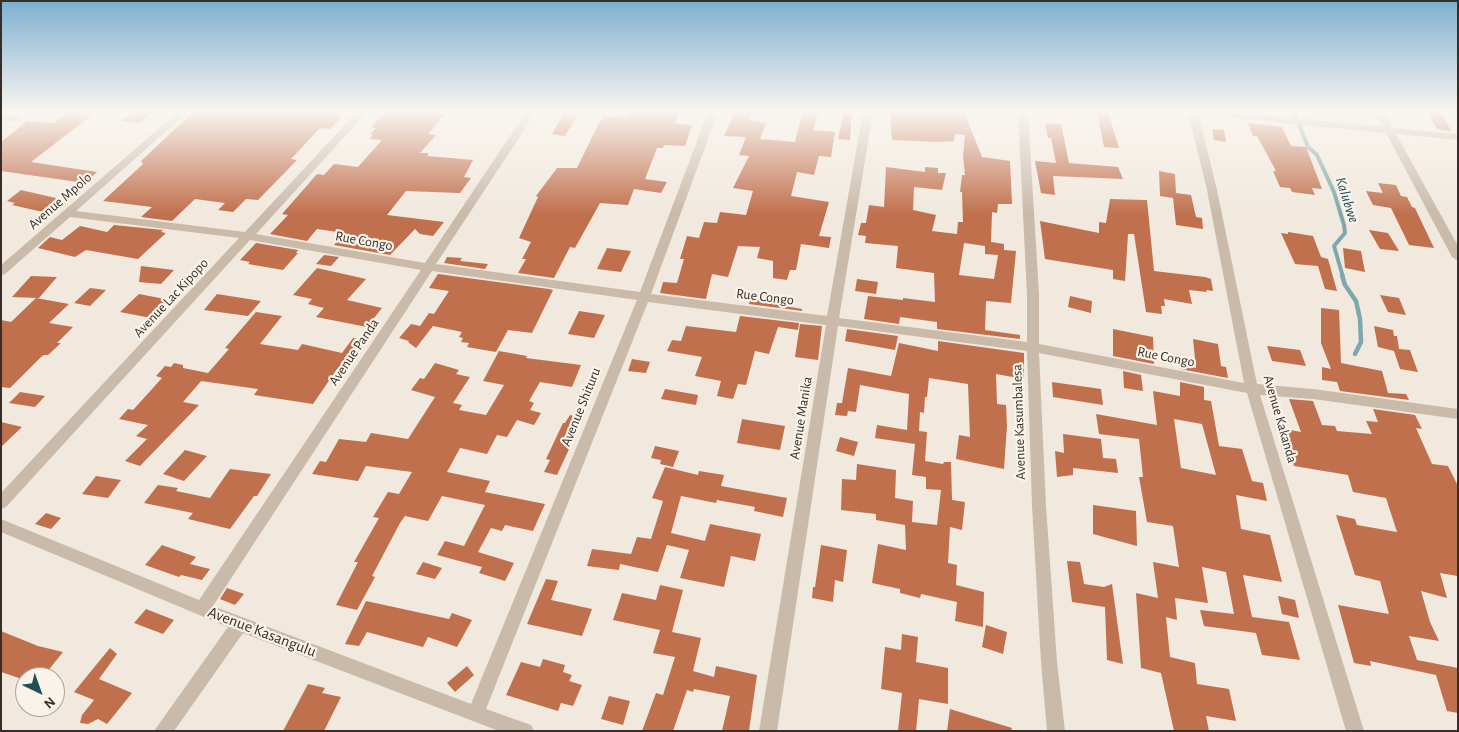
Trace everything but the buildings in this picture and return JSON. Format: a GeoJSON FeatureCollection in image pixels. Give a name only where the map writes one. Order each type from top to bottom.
{"type":"FeatureCollection","features":[{"type":"Feature","properties":{"kind":"street","name":"Avenue Mpolo"},"geometry":{"type":"LineString","coordinates":[[1,271],[144,146]]}},
{"type":"Feature","properties":{"kind":"street","name":"Avenue Lac Kipopo"},"geometry":{"type":"LineString","coordinates":[[1,503],[331,146]]}},
{"type":"Feature","properties":{"kind":"street","name":"Avenue Panda"},"geometry":{"type":"LineString","coordinates":[[202,609],[508,146]]}},
{"type":"Feature","properties":{"kind":"street","name":"Avenue Shituru"},"geometry":{"type":"LineString","coordinates":[[475,714],[644,297],[700,146]]}},
{"type":"Feature","properties":{"kind":"street","name":"Avenue Manika"},"geometry":{"type":"LineString","coordinates":[[768,731],[816,418],[862,146]]}},
{"type":"Feature","properties":{"kind":"street","name":"Avenue Kasumbalesa"},"geometry":{"type":"LineString","coordinates":[[1024,146],[1033,295],[1032,347],[1039,506],[1049,662],[1056,731]]}},
{"type":"Feature","properties":{"kind":"street","name":"Avenue Kakanda"},"geometry":{"type":"LineString","coordinates":[[1201,146],[1252,388],[1355,731]]}},
{"type":"Feature","properties":{"kind":"street"},"geometry":{"type":"LineString","coordinates":[[1397,146],[1458,257]]}},
{"type":"Feature","properties":{"kind":"street","name":"Rue Congo"},"geometry":{"type":"LineString","coordinates":[[67,213],[248,236],[428,267],[644,297],[1032,347],[1252,388],[1313,394],[1458,414]]}},
{"type":"Feature","properties":{"kind":"street","name":"Avenue Kasangulu"},"geometry":{"type":"LineString","coordinates":[[1,525],[240,624],[475,714],[525,731]]}},
{"type":"Feature","properties":{"kind":"street"},"geometry":{"type":"LineString","coordinates":[[163,731],[240,624]]}},
{"type":"Feature","properties":{"kind":"waterway","name":"Kalubwe"},"geometry":{"type":"LineString","coordinates":[[1308,146],[1317,155],[1334,192],[1344,225],[1345,233],[1334,246],[1343,277]]}},
{"type":"Feature","properties":{"kind":"waterway","name":"Kalubwe"},"geometry":{"type":"LineString","coordinates":[[1342,275],[1345,285],[1356,301],[1360,319],[1361,342],[1355,354]]}}]}
